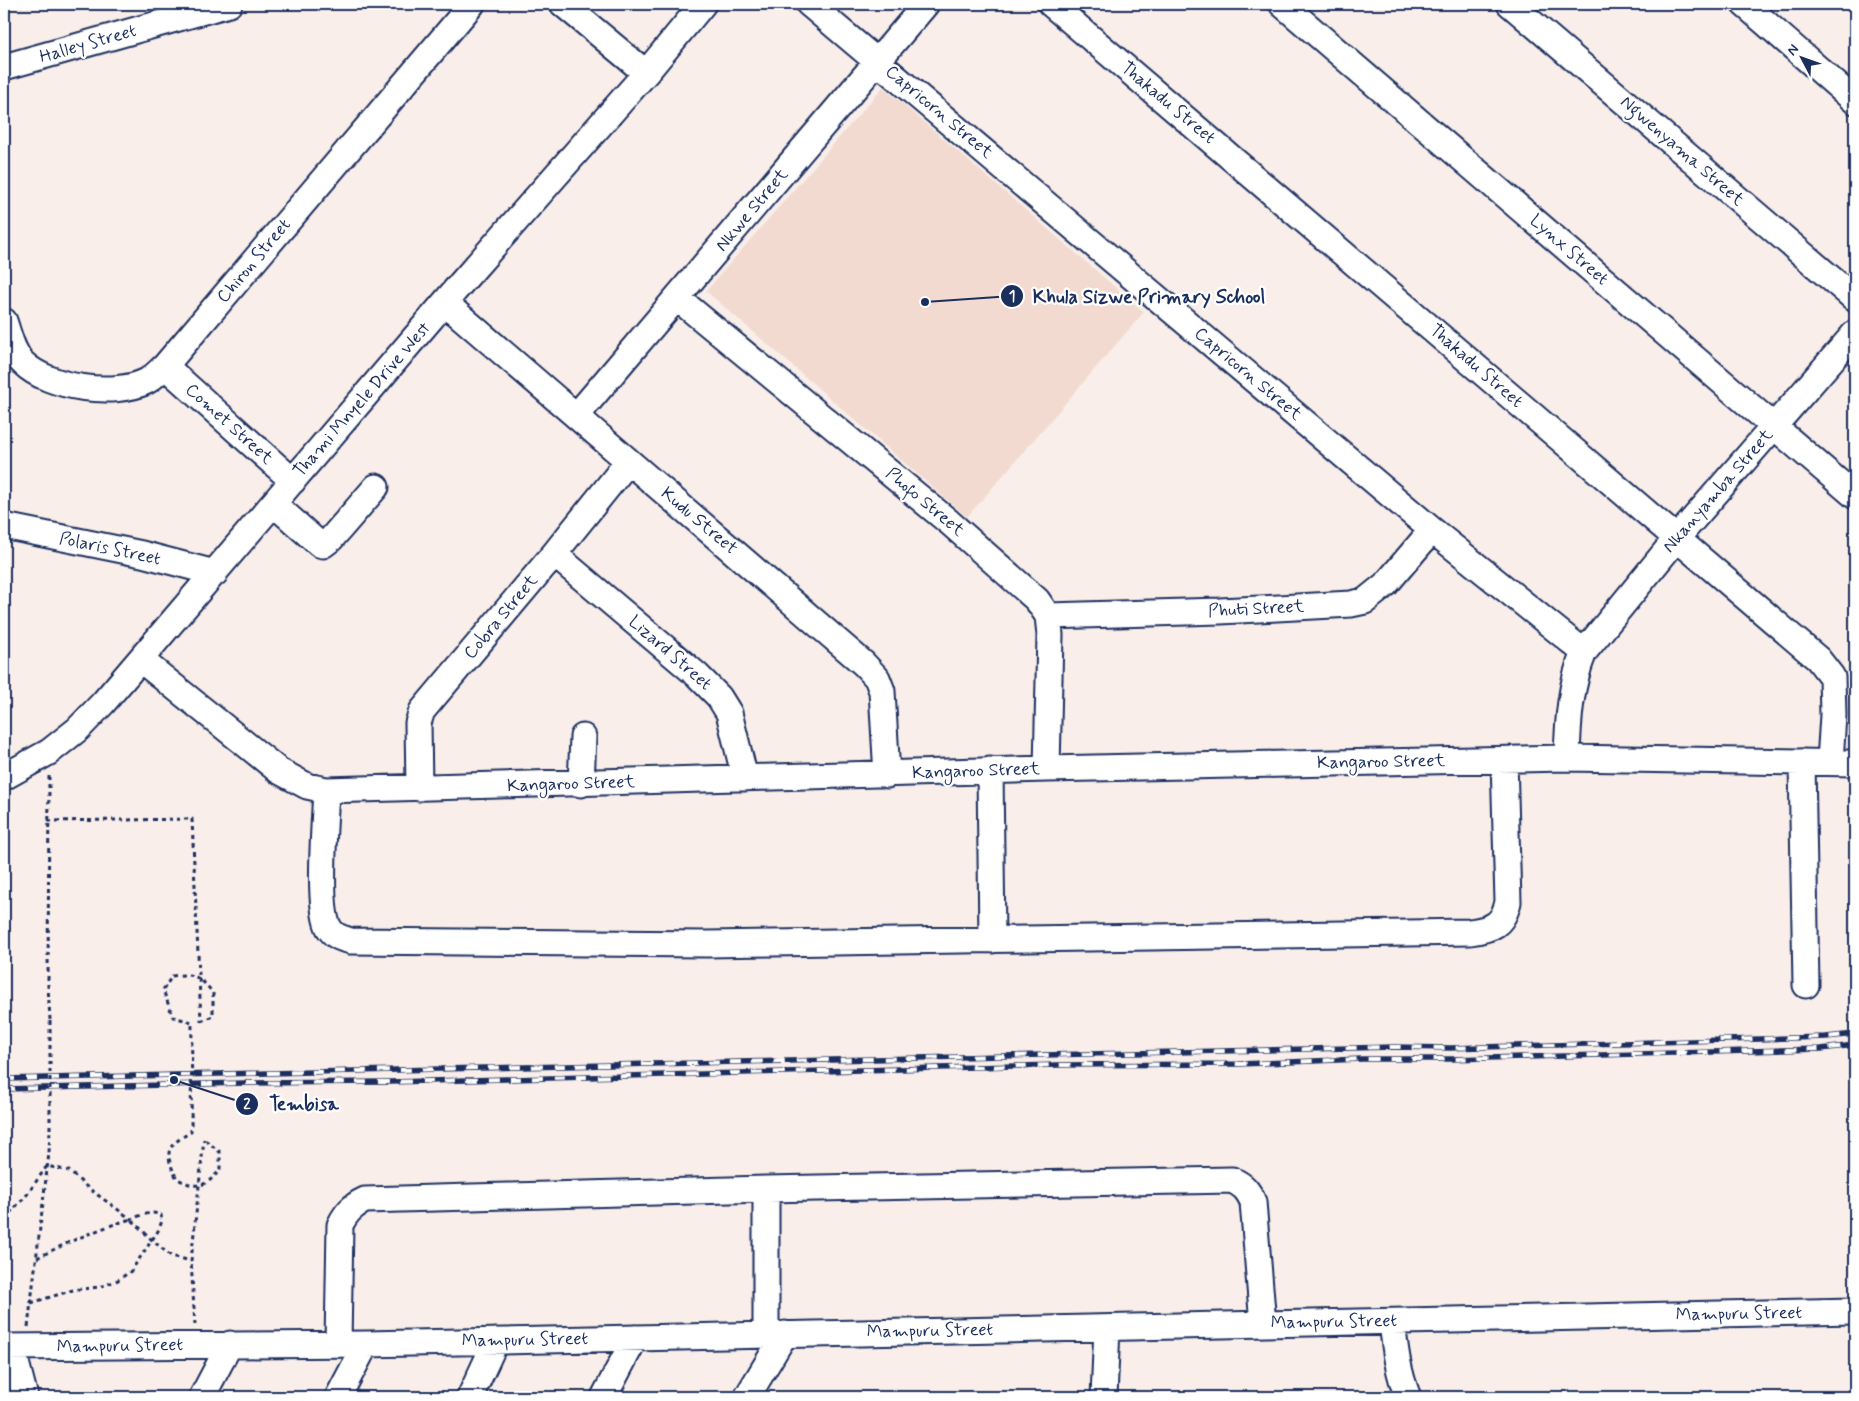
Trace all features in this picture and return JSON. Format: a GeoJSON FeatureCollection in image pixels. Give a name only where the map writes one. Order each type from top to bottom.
{"type":"FeatureCollection","features":[{"type":"Feature","properties":{"kind":"street","name":"Halley Street"},"geometry":{"type":"LineString","coordinates":[[4,68],[229,4]]}},
{"type":"Feature","properties":{"kind":"street","name":"Chiron Street"},"geometry":{"type":"LineString","coordinates":[[4,321],[13,348],[23,363],[42,375],[82,387],[120,388],[134,386],[149,380],[165,366],[472,4]]}},
{"type":"Feature","properties":{"kind":"street"},"geometry":{"type":"LineString","coordinates":[[563,4],[646,73]]}},
{"type":"Feature","properties":{"kind":"street","name":"Thami Mnyele Drive West"},"geometry":{"type":"LineString","coordinates":[[4,777],[49,752],[78,728],[103,703],[445,303],[646,73],[703,4]]}},
{"type":"Feature","properties":{"kind":"street","name":"Capricorn Street"},"geometry":{"type":"LineString","coordinates":[[809,4],[1432,530],[1584,652]]}},
{"type":"Feature","properties":{"kind":"street","name":"Nkwe Street"},"geometry":{"type":"LineString","coordinates":[[577,415],[926,4]]}},
{"type":"Feature","properties":{"kind":"street","name":"Thakadu Street"},"geometry":{"type":"LineString","coordinates":[[1051,4],[1295,210],[1818,659],[1832,677],[1830,762]]}},
{"type":"Feature","properties":{"kind":"street","name":"Lynx Street"},"geometry":{"type":"LineString","coordinates":[[1282,4],[1855,496]]}},
{"type":"Feature","properties":{"kind":"street","name":"Ngwenyama Street"},"geometry":{"type":"LineString","coordinates":[[1510,4],[1855,299]]}},
{"type":"Feature","properties":{"kind":"street"},"geometry":{"type":"LineString","coordinates":[[1744,4],[1855,101]]}},
{"type":"Feature","properties":{"kind":"street","name":"Phofo Street"},"geometry":{"type":"LineString","coordinates":[[677,298],[949,522],[1037,600],[1048,616]]}},
{"type":"Feature","properties":{"kind":"street","name":"Kudu Street"},"geometry":{"type":"LineString","coordinates":[[445,303],[577,415],[628,462],[815,620],[871,671],[877,678],[882,691],[887,775]]}},
{"type":"Feature","properties":{"kind":"street","name":"Nkanyamba Street"},"geometry":{"type":"LineString","coordinates":[[1584,652],[1676,539],[1855,333]]}},
{"type":"Feature","properties":{"kind":"street","name":"Comet Street"},"geometry":{"type":"LineString","coordinates":[[165,366],[292,481]]}},
{"type":"Feature","properties":{"kind":"street","name":"Cobra Street"},"geometry":{"type":"LineString","coordinates":[[419,788],[418,723],[422,711],[554,554],[628,462]]}},
{"type":"Feature","properties":{"kind":"street"},"geometry":{"type":"LineString","coordinates":[[274,504],[319,544],[323,545],[331,539],[376,488]]}},
{"type":"Feature","properties":{"kind":"street","name":"Polaris Street"},"geometry":{"type":"LineString","coordinates":[[4,526],[142,554],[215,573]]}},
{"type":"Feature","properties":{"kind":"street","name":"Phuti Street"},"geometry":{"type":"LineString","coordinates":[[1048,616],[1211,611],[1351,604],[1365,601],[1386,584],[1432,530]]}},
{"type":"Feature","properties":{"kind":"street","name":"Lizard Street"},"geometry":{"type":"LineString","coordinates":[[554,554],[697,675],[719,697],[729,713],[745,778]]}},
{"type":"Feature","properties":{"kind":"street"},"geometry":{"type":"LineString","coordinates":[[1047,769],[1050,635],[1048,616]]}},
{"type":"Feature","properties":{"kind":"street"},"geometry":{"type":"LineString","coordinates":[[1567,758],[1569,707],[1576,671],[1584,652]]}},
{"type":"Feature","properties":{"kind":"street","name":"Kangaroo Street"},"geometry":{"type":"LineString","coordinates":[[141,660],[279,771],[307,786],[326,790],[887,775],[990,770],[1567,758],[1855,763]]}},
{"type":"Feature","properties":{"kind":"street"},"geometry":{"type":"LineString","coordinates":[[581,784],[583,737]]}},
{"type":"Feature","properties":{"kind":"street"},"geometry":{"type":"LineString","coordinates":[[326,790],[323,848],[324,912],[328,927],[337,937],[351,941],[708,944],[1460,932],[1486,930],[1498,924],[1506,913],[1508,902],[1504,760]]}},
{"type":"Feature","properties":{"kind":"street"},"geometry":{"type":"LineString","coordinates":[[1802,762],[1806,985]]}},
{"type":"Feature","properties":{"kind":"street"},"geometry":{"type":"LineString","coordinates":[[990,770],[992,940]]}},
{"type":"Feature","properties":{"kind":"street"},"geometry":{"type":"LineString","coordinates":[[338,1344],[340,1225],[346,1213],[354,1205],[365,1200],[766,1189],[1232,1180],[1242,1184],[1253,1202],[1263,1324]]}},
{"type":"Feature","properties":{"kind":"street"},"geometry":{"type":"LineString","coordinates":[[747,1397],[775,1334],[766,1189]]}},
{"type":"Feature","properties":{"kind":"street","name":"Mampuru Street"},"geometry":{"type":"LineString","coordinates":[[14,1347],[366,1344],[1855,1311]]}},
{"type":"Feature","properties":{"kind":"street"},"geometry":{"type":"LineString","coordinates":[[1392,1322],[1395,1352],[1400,1375],[1408,1397]]}},
{"type":"Feature","properties":{"kind":"street"},"geometry":{"type":"LineString","coordinates":[[1104,1397],[1106,1328]]}},
{"type":"Feature","properties":{"kind":"street"},"geometry":{"type":"LineString","coordinates":[[604,1397],[635,1338]]}},
{"type":"Feature","properties":{"kind":"street"},"geometry":{"type":"LineString","coordinates":[[470,1397],[496,1341]]}},
{"type":"Feature","properties":{"kind":"street"},"geometry":{"type":"LineString","coordinates":[[202,1397],[230,1344]]}},
{"type":"Feature","properties":{"kind":"street"},"geometry":{"type":"LineString","coordinates":[[338,1397],[366,1344]]}},
{"type":"Feature","properties":{"kind":"street"},"geometry":{"type":"LineString","coordinates":[[14,1347],[26,1397]]}},
{"type":"Feature","properties":{"kind":"path"},"geometry":{"type":"LineString","coordinates":[[14,1347],[31,1303],[50,1129],[50,1020],[48,986],[49,752]]}},
{"type":"Feature","properties":{"kind":"path"},"geometry":{"type":"LineString","coordinates":[[48,821],[192,819],[201,1021],[213,1016],[213,992],[201,978],[185,974],[172,976],[163,990],[173,1017],[192,1022],[191,1132],[175,1141],[170,1148],[170,1164],[177,1179],[193,1186],[210,1182],[220,1170],[220,1152],[204,1139],[191,1261],[196,1345]]}},
{"type":"Feature","properties":{"kind":"path"},"geometry":{"type":"LineString","coordinates":[[4,1219],[26,1196],[47,1166]]}},
{"type":"Feature","properties":{"kind":"path"},"geometry":{"type":"LineString","coordinates":[[47,1166],[69,1171],[88,1188],[131,1219],[171,1256],[191,1261]]}},
{"type":"Feature","properties":{"kind":"path"},"geometry":{"type":"LineString","coordinates":[[31,1303],[73,1290],[100,1287],[118,1280],[131,1271],[158,1231],[162,1221],[161,1215],[153,1212],[100,1228],[71,1240],[36,1259]]}},
{"type":"Feature","properties":{"kind":"shaded area"},"geometry":{"type":"Polygon","coordinates":[[[883,87],[1144,312],[967,517],[706,291],[883,87]]]}},
{"type":"Feature","properties":{"kind":"railway"},"geometry":{"type":"LineString","coordinates":[[4,1079],[1394,1047],[1450,1048],[1826,1037],[1855,1034]]}},
{"type":"Feature","properties":{"kind":"railway"},"geometry":{"type":"LineString","coordinates":[[4,1089],[245,1083],[390,1082],[1058,1065],[1239,1064],[1362,1059],[1451,1059],[1821,1049],[1855,1045]]}},
{"type":"Feature","properties":{"kind":"place","name":"Khula Sizwe Primary School"},"geometry":{"type":"Point","coordinates":[925,302]}},
{"type":"Feature","properties":{"kind":"place","name":"Tembisa"},"geometry":{"type":"Point","coordinates":[174,1080]}}]}
